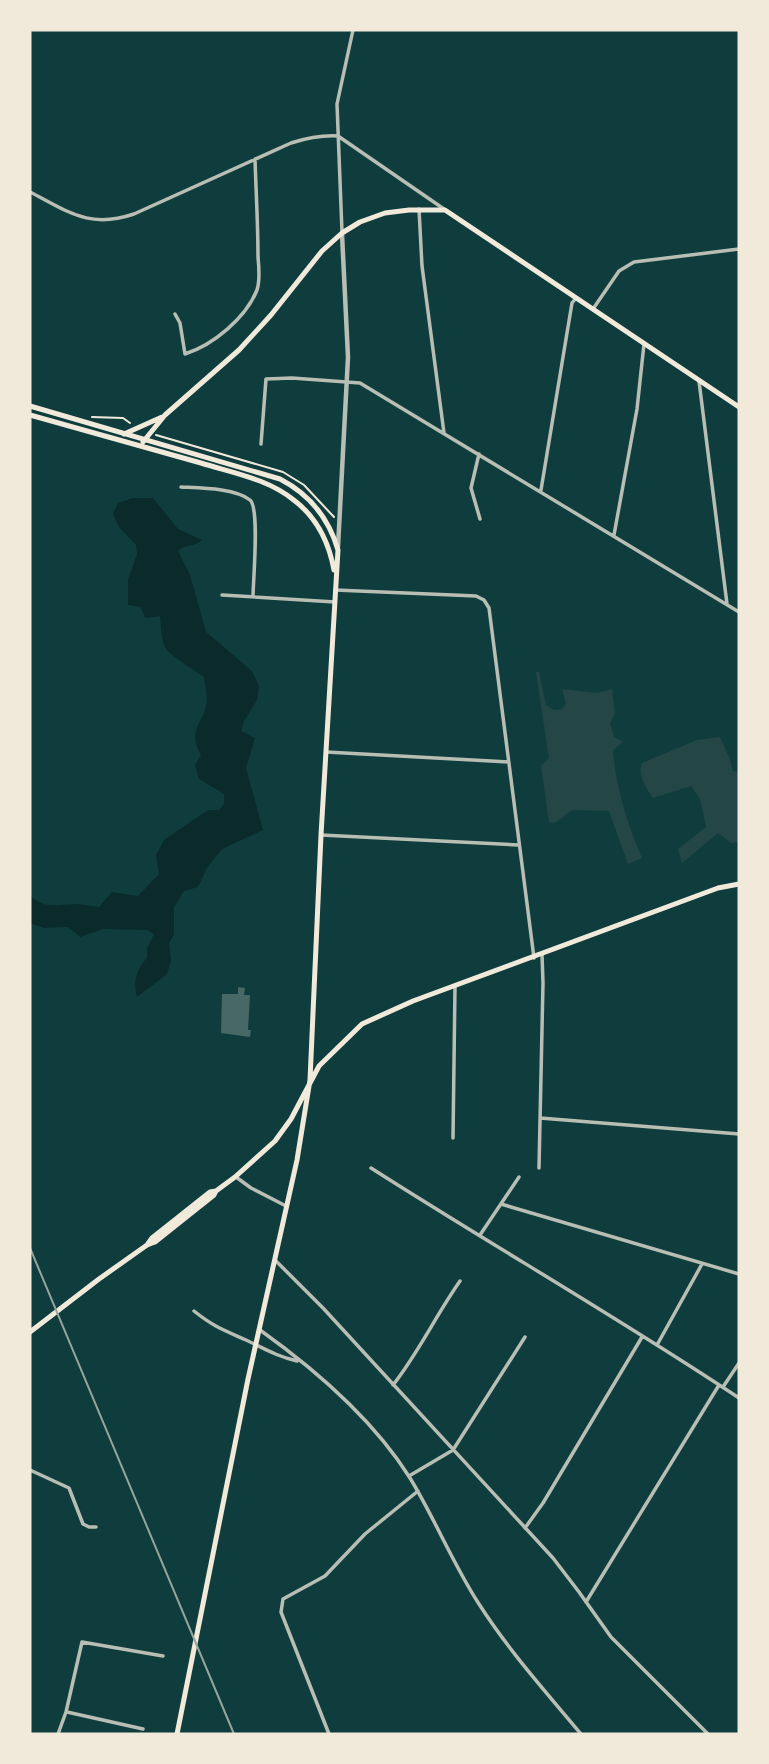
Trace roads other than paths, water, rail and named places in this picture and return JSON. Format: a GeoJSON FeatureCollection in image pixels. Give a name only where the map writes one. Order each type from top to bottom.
{"type":"FeatureCollection","features":[{"type":"Feature","properties":{"kind":"main road"},"geometry":{"type":"LineString","coordinates":[[138,446],[165,415],[239,350],[322,251],[342,233],[360,222],[385,213],[419,209],[445,210],[739,408]]}},
{"type":"Feature","properties":{"kind":"main road"},"geometry":{"type":"LineString","coordinates":[[30,406],[261,472],[286,482],[306,497],[323,516],[338,550],[310,1080],[302,1134],[177,1734]]}},
{"type":"Feature","properties":{"kind":"main road"},"geometry":{"type":"LineString","coordinates":[[30,415],[275,488],[294,499],[314,520],[332,559],[336,582]]}},
{"type":"Feature","properties":{"kind":"main road"},"geometry":{"type":"LineString","coordinates":[[124,434],[165,415]]}},
{"type":"Feature","properties":{"kind":"main road"},"geometry":{"type":"LineString","coordinates":[[30,1332],[147,1245],[152,1238],[210,1192],[216,1191],[235,1177],[284,1130],[310,1080],[331,1052],[362,1024],[384,1013],[718,888],[739,884]]}},
{"type":"Feature","properties":{"kind":"street"},"geometry":{"type":"LineString","coordinates":[[338,550],[348,338],[338,94],[353,30]]}},
{"type":"Feature","properties":{"kind":"street"},"geometry":{"type":"LineString","coordinates":[[30,192],[82,217],[111,220],[134,214],[305,138],[338,136],[445,210]]}},
{"type":"Feature","properties":{"kind":"street"},"geometry":{"type":"LineString","coordinates":[[175,314],[180,323],[185,354],[200,348],[225,330],[247,306],[258,288],[255,159]]}},
{"type":"Feature","properties":{"kind":"street"},"geometry":{"type":"LineString","coordinates":[[419,209],[422,266],[444,433]]}},
{"type":"Feature","properties":{"kind":"street"},"geometry":{"type":"LineString","coordinates":[[593,310],[619,271],[634,262],[739,249]]}},
{"type":"Feature","properties":{"kind":"street"},"geometry":{"type":"LineString","coordinates":[[541,491],[566,333],[572,303],[576,298]]}},
{"type":"Feature","properties":{"kind":"street"},"geometry":{"type":"LineString","coordinates":[[614,536],[637,410],[644,344]]}},
{"type":"Feature","properties":{"kind":"street"},"geometry":{"type":"LineString","coordinates":[[261,444],[266,379],[360,383],[739,611]]}},
{"type":"Feature","properties":{"kind":"street"},"geometry":{"type":"LineString","coordinates":[[699,381],[727,604]]}},
{"type":"Feature","properties":{"kind":"street"},"geometry":{"type":"LineString","coordinates":[[480,454],[471,488],[480,519]]}},
{"type":"Feature","properties":{"kind":"street"},"geometry":{"type":"LineString","coordinates":[[181,487],[224,491],[249,500],[254,506],[256,525],[253,597]]}},
{"type":"Feature","properties":{"kind":"street"},"geometry":{"type":"LineString","coordinates":[[335,590],[475,596],[484,600],[489,608],[534,957]]}},
{"type":"Feature","properties":{"kind":"street"},"geometry":{"type":"LineString","coordinates":[[222,595],[335,602]]}},
{"type":"Feature","properties":{"kind":"street"},"geometry":{"type":"LineString","coordinates":[[326,752],[509,762]]}},
{"type":"Feature","properties":{"kind":"street"},"geometry":{"type":"LineString","coordinates":[[321,835],[519,845]]}},
{"type":"Feature","properties":{"kind":"street"},"geometry":{"type":"LineString","coordinates":[[539,1168],[542,954]]}},
{"type":"Feature","properties":{"kind":"street"},"geometry":{"type":"LineString","coordinates":[[453,1138],[455,987]]}},
{"type":"Feature","properties":{"kind":"street"},"geometry":{"type":"LineString","coordinates":[[540,1118],[739,1134]]}},
{"type":"Feature","properties":{"kind":"street"},"geometry":{"type":"LineString","coordinates":[[371,1168],[739,1398]]}},
{"type":"Feature","properties":{"kind":"street"},"geometry":{"type":"LineString","coordinates":[[235,1177],[286,1206]]}},
{"type":"Feature","properties":{"kind":"street"},"geometry":{"type":"LineString","coordinates":[[480,1235],[519,1177]]}},
{"type":"Feature","properties":{"kind":"street"},"geometry":{"type":"LineString","coordinates":[[501,1204],[739,1274]]}},
{"type":"Feature","properties":{"kind":"street"},"geometry":{"type":"LineString","coordinates":[[275,1260],[525,1528],[569,1578],[611,1637],[708,1734]]}},
{"type":"Feature","properties":{"kind":"street"},"geometry":{"type":"LineString","coordinates":[[657,1345],[703,1264]]}},
{"type":"Feature","properties":{"kind":"street"},"geometry":{"type":"LineString","coordinates":[[393,1385],[460,1281]]}},
{"type":"Feature","properties":{"kind":"street"},"geometry":{"type":"LineString","coordinates":[[194,1311],[212,1326],[277,1357],[299,1362]]}},
{"type":"Feature","properties":{"kind":"street"},"geometry":{"type":"LineString","coordinates":[[260,1330],[345,1400],[409,1476],[479,1604],[514,1654],[581,1734]]}},
{"type":"Feature","properties":{"kind":"street"},"geometry":{"type":"LineString","coordinates":[[409,1476],[453,1450],[525,1337]]}},
{"type":"Feature","properties":{"kind":"street"},"geometry":{"type":"LineString","coordinates":[[525,1528],[543,1503],[642,1337]]}},
{"type":"Feature","properties":{"kind":"street"},"geometry":{"type":"LineString","coordinates":[[586,1602],[721,1386],[739,1363]]}},
{"type":"Feature","properties":{"kind":"street"},"geometry":{"type":"LineString","coordinates":[[30,1470],[69,1488],[83,1524],[96,1527]]}},
{"type":"Feature","properties":{"kind":"street"},"geometry":{"type":"LineString","coordinates":[[330,1734],[281,1612],[283,1599],[325,1576],[365,1534],[418,1491]]}},
{"type":"Feature","properties":{"kind":"street"},"geometry":{"type":"LineString","coordinates":[[58,1734],[66,1712],[82,1642],[163,1656]]}},
{"type":"Feature","properties":{"kind":"street"},"geometry":{"type":"LineString","coordinates":[[66,1712],[144,1728]]}},
{"type":"Feature","properties":{"kind":"railway"},"geometry":{"type":"LineString","coordinates":[[30,1248],[234,1734]]}}]}
